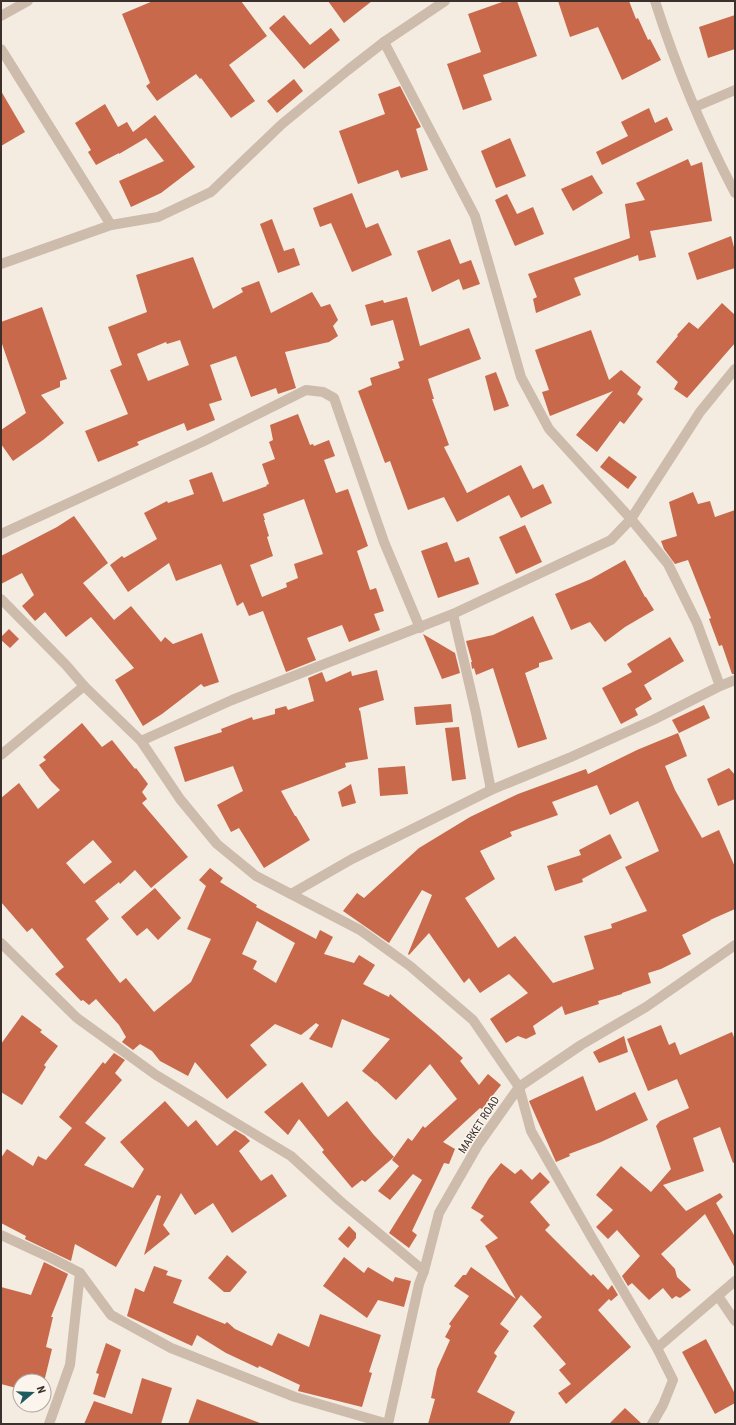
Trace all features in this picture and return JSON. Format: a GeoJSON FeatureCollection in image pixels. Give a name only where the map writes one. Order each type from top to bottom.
{"type":"FeatureCollection","features":[{"type":"Feature","properties":{"kind":"street"},"geometry":{"type":"LineString","coordinates":[[1,16],[28,1]]}},
{"type":"Feature","properties":{"kind":"street"},"geometry":{"type":"LineString","coordinates":[[1,264],[112,224],[158,217],[211,192],[282,124],[384,42],[445,1]]}},
{"type":"Feature","properties":{"kind":"street"},"geometry":{"type":"LineString","coordinates":[[655,1],[662,25],[695,107],[735,193]]}},
{"type":"Feature","properties":{"kind":"street"},"geometry":{"type":"LineString","coordinates":[[384,42],[475,216],[521,377],[549,429],[631,519],[668,564],[697,623],[720,686]]}},
{"type":"Feature","properties":{"kind":"street"},"geometry":{"type":"LineString","coordinates":[[1,49],[112,224]]}},
{"type":"Feature","properties":{"kind":"street"},"geometry":{"type":"LineString","coordinates":[[695,107],[735,90]]}},
{"type":"Feature","properties":{"kind":"street"},"geometry":{"type":"LineString","coordinates":[[141,741],[232,700],[453,614],[611,540],[631,519],[700,412],[735,369]]}},
{"type":"Feature","properties":{"kind":"street"},"geometry":{"type":"LineString","coordinates":[[1,534],[202,442],[306,390],[323,392],[334,398],[384,542],[420,628]]}},
{"type":"Feature","properties":{"kind":"street"},"geometry":{"type":"LineString","coordinates":[[1,599],[66,665],[84,686],[141,741],[180,799],[217,844],[256,876],[360,930],[410,966],[473,1020],[518,1087],[531,1131],[673,1380],[663,1405],[652,1424]]}},
{"type":"Feature","properties":{"kind":"street"},"geometry":{"type":"LineString","coordinates":[[453,614],[476,713],[491,790]]}},
{"type":"Feature","properties":{"kind":"street"},"geometry":{"type":"LineString","coordinates":[[291,894],[352,859],[491,790],[571,757],[735,680]]}},
{"type":"Feature","properties":{"kind":"street"},"geometry":{"type":"LineString","coordinates":[[1,755],[84,686]]}},
{"type":"Feature","properties":{"kind":"street"},"geometry":{"type":"LineString","coordinates":[[1,943],[77,1018],[156,1075],[291,1156],[340,1201],[424,1271]]}},
{"type":"Feature","properties":{"kind":"street","name":"MARKET ROAD"},"geometry":{"type":"LineString","coordinates":[[388,1424],[419,1284],[424,1271],[439,1213],[478,1145],[518,1087],[581,1045],[646,1007],[735,945]]}},
{"type":"Feature","properties":{"kind":"street"},"geometry":{"type":"LineString","coordinates":[[1,1235],[80,1273],[111,1315],[171,1348],[295,1397],[388,1424]]}},
{"type":"Feature","properties":{"kind":"street"},"geometry":{"type":"LineString","coordinates":[[49,1424],[70,1365],[80,1273]]}},
{"type":"Feature","properties":{"kind":"street"},"geometry":{"type":"LineString","coordinates":[[656,1348],[735,1281]]}},
{"type":"Feature","properties":{"kind":"street"},"geometry":{"type":"LineString","coordinates":[[718,1296],[735,1321]]}},
{"type":"Feature","properties":{"kind":"building"},"geometry":{"type":"Polygon","coordinates":[[[153,1],[241,1],[267,36],[229,65],[255,101],[231,118],[201,78],[200,79],[196,74],[157,101],[146,86],[150,83],[122,14],[153,1]]]}},
{"type":"Feature","properties":{"kind":"building"},"geometry":{"type":"Polygon","coordinates":[[[328,1],[372,1],[344,23],[328,1]]]}},
{"type":"Feature","properties":{"kind":"building"},"geometry":{"type":"Polygon","coordinates":[[[505,1],[517,1],[537,56],[483,75],[492,100],[463,110],[447,64],[481,52],[468,14],[505,1]]]}},
{"type":"Feature","properties":{"kind":"building"},"geometry":{"type":"Polygon","coordinates":[[[558,1],[629,1],[636,19],[638,18],[648,40],[650,39],[661,60],[622,80],[598,27],[570,37],[558,1]]]}},
{"type":"Feature","properties":{"kind":"building"},"geometry":{"type":"Polygon","coordinates":[[[284,15],[310,45],[331,28],[340,40],[304,69],[269,28],[284,15]]]}},
{"type":"Feature","properties":{"kind":"building"},"geometry":{"type":"Polygon","coordinates":[[[735,15],[735,49],[708,58],[699,27],[735,15]]]}},
{"type":"Feature","properties":{"kind":"building"},"geometry":{"type":"Polygon","coordinates":[[[294,79],[303,91],[277,113],[267,101],[294,79]]]}},
{"type":"Feature","properties":{"kind":"building"},"geometry":{"type":"Polygon","coordinates":[[[400,86],[421,127],[416,129],[428,170],[401,178],[398,170],[358,184],[339,131],[385,114],[378,94],[400,86]]]}},
{"type":"Feature","properties":{"kind":"building"},"geometry":{"type":"Polygon","coordinates":[[[1,91],[25,132],[1,146],[1,91]]]}},
{"type":"Feature","properties":{"kind":"building"},"geometry":{"type":"Polygon","coordinates":[[[105,104],[118,127],[127,122],[133,132],[155,115],[195,167],[161,193],[131,207],[119,181],[164,161],[146,138],[119,154],[96,165],[88,152],[91,150],[75,123],[105,104]]]}},
{"type":"Feature","properties":{"kind":"building"},"geometry":{"type":"Polygon","coordinates":[[[649,108],[655,123],[667,117],[673,130],[602,165],[596,152],[628,136],[621,122],[649,108]]]}},
{"type":"Feature","properties":{"kind":"building"},"geometry":{"type":"Polygon","coordinates":[[[510,138],[526,176],[496,188],[481,151],[510,138]]]}},
{"type":"Feature","properties":{"kind":"building"},"geometry":{"type":"Polygon","coordinates":[[[688,159],[691,166],[702,162],[712,221],[650,231],[656,257],[639,261],[638,255],[574,278],[581,295],[536,313],[533,299],[537,297],[528,274],[630,238],[625,204],[645,200],[636,183],[688,159]]]}},
{"type":"Feature","properties":{"kind":"building"},"geometry":{"type":"Polygon","coordinates":[[[592,175],[603,193],[573,211],[561,189],[592,175]]]}},
{"type":"Feature","properties":{"kind":"building"},"geometry":{"type":"Polygon","coordinates":[[[352,193],[366,228],[378,223],[392,255],[352,272],[331,223],[320,227],[313,208],[352,193]]]}},
{"type":"Feature","properties":{"kind":"building"},"geometry":{"type":"Polygon","coordinates":[[[507,194],[517,214],[533,207],[544,234],[515,246],[495,200],[507,194]]]}},
{"type":"Feature","properties":{"kind":"building"},"geometry":{"type":"Polygon","coordinates":[[[272,219],[284,251],[294,248],[300,265],[278,273],[260,224],[272,219]]]}},
{"type":"Feature","properties":{"kind":"building"},"geometry":{"type":"Polygon","coordinates":[[[731,236],[735,251],[735,268],[697,280],[688,253],[731,236]]]}},
{"type":"Feature","properties":{"kind":"building"},"geometry":{"type":"Polygon","coordinates":[[[450,239],[460,264],[471,260],[480,284],[463,290],[459,279],[432,292],[417,251],[450,239]]]}},
{"type":"Feature","properties":{"kind":"building"},"geometry":{"type":"Polygon","coordinates":[[[193,257],[213,309],[243,292],[241,288],[259,281],[271,313],[312,292],[321,307],[330,304],[338,320],[333,326],[338,336],[329,342],[285,352],[296,388],[278,394],[276,388],[251,397],[236,356],[210,365],[222,400],[209,404],[215,420],[187,431],[184,423],[137,442],[139,445],[98,462],[85,431],[128,414],[110,370],[122,365],[108,327],[147,312],[136,275],[193,257]],[[180,340],[167,344],[166,342],[137,354],[148,381],[189,365],[180,340]]]}},
{"type":"Feature","properties":{"kind":"building"},"geometry":{"type":"Polygon","coordinates":[[[407,297],[420,346],[469,328],[481,359],[428,379],[434,399],[432,399],[449,445],[444,447],[467,493],[521,465],[533,489],[543,484],[552,503],[521,518],[509,495],[457,522],[444,497],[408,510],[390,461],[385,463],[358,391],[372,385],[370,378],[400,368],[398,362],[404,360],[393,320],[371,326],[365,305],[383,300],[384,303],[407,297]]]}},
{"type":"Feature","properties":{"kind":"building"},"geometry":{"type":"Polygon","coordinates":[[[722,303],[735,315],[735,343],[687,398],[674,389],[678,382],[656,362],[689,322],[698,329],[722,303]]]}},
{"type":"Feature","properties":{"kind":"building"},"geometry":{"type":"Polygon","coordinates":[[[42,307],[67,379],[60,381],[60,387],[41,395],[64,423],[13,461],[1,444],[1,430],[26,413],[1,341],[1,322],[42,307]]]}},
{"type":"Feature","properties":{"kind":"building"},"geometry":{"type":"Polygon","coordinates":[[[591,330],[609,380],[621,370],[641,387],[637,394],[643,399],[624,424],[620,421],[597,452],[576,435],[613,391],[550,416],[542,392],[549,390],[535,350],[591,330]]]}},
{"type":"Feature","properties":{"kind":"building"},"geometry":{"type":"Polygon","coordinates":[[[496,372],[509,406],[494,411],[485,376],[496,372]]]}},
{"type":"Feature","properties":{"kind":"building"},"geometry":{"type":"Polygon","coordinates":[[[298,414],[310,445],[313,444],[314,446],[329,440],[335,456],[324,460],[336,493],[348,489],[368,546],[357,551],[370,590],[376,588],[384,611],[374,614],[380,630],[349,642],[342,625],[307,638],[316,660],[286,672],[263,611],[249,616],[243,602],[237,606],[221,564],[176,581],[169,563],[128,592],[110,565],[122,556],[124,558],[157,539],[144,513],[167,501],[168,503],[194,494],[189,480],[212,472],[223,502],[267,486],[266,485],[269,484],[262,464],[275,459],[269,442],[273,440],[270,425],[298,414]],[[304,499],[263,514],[269,536],[267,537],[273,556],[250,565],[262,597],[287,587],[286,583],[298,578],[294,564],[323,554],[304,499]]]}},
{"type":"Feature","properties":{"kind":"building"},"geometry":{"type":"Polygon","coordinates":[[[609,456],[637,477],[628,489],[600,467],[609,456]]]}},
{"type":"Feature","properties":{"kind":"building"},"geometry":{"type":"Polygon","coordinates":[[[693,492],[698,504],[710,501],[715,517],[735,510],[735,674],[732,674],[722,645],[719,646],[709,619],[711,618],[688,560],[675,564],[664,549],[661,541],[677,536],[669,502],[693,492]]]}},
{"type":"Feature","properties":{"kind":"building"},"geometry":{"type":"Polygon","coordinates":[[[74,516],[108,563],[83,583],[114,620],[131,606],[161,642],[165,637],[173,644],[202,633],[219,682],[204,687],[201,684],[162,714],[143,726],[115,680],[134,668],[91,617],[66,637],[45,612],[35,621],[22,606],[34,595],[22,573],[1,584],[1,556],[57,527],[74,516]]]}},
{"type":"Feature","properties":{"kind":"building"},"geometry":{"type":"Polygon","coordinates":[[[525,525],[542,562],[516,574],[499,537],[525,525]]]}},
{"type":"Feature","properties":{"kind":"building"},"geometry":{"type":"Polygon","coordinates":[[[447,542],[455,562],[469,557],[479,584],[438,598],[421,551],[447,542]]]}},
{"type":"Feature","properties":{"kind":"building"},"geometry":{"type":"Polygon","coordinates":[[[625,560],[645,597],[654,610],[625,627],[605,642],[590,622],[571,630],[555,594],[591,579],[625,560]]]}},
{"type":"Feature","properties":{"kind":"building"},"geometry":{"type":"Polygon","coordinates":[[[533,616],[553,659],[539,663],[539,667],[525,673],[547,739],[518,748],[493,668],[476,675],[474,668],[472,669],[472,662],[466,641],[493,635],[533,616]]]}},
{"type":"Feature","properties":{"kind":"building"},"geometry":{"type":"Polygon","coordinates":[[[9,629],[19,639],[10,648],[1,640],[1,637],[9,629]]]}},
{"type":"Feature","properties":{"kind":"building"},"geometry":{"type":"Polygon","coordinates":[[[423,634],[455,653],[460,673],[442,679],[423,634]]]}},
{"type":"Feature","properties":{"kind":"building"},"geometry":{"type":"Polygon","coordinates":[[[670,637],[684,661],[644,685],[652,699],[635,709],[638,715],[621,724],[602,688],[632,672],[627,664],[670,637]]]}},
{"type":"Feature","properties":{"kind":"building"},"geometry":{"type":"Polygon","coordinates":[[[377,670],[384,700],[359,708],[368,759],[345,763],[346,767],[281,791],[310,840],[264,868],[239,828],[231,832],[217,805],[243,791],[233,766],[185,782],[174,747],[222,732],[221,729],[252,717],[253,720],[275,714],[275,709],[286,706],[288,710],[314,701],[308,678],[322,672],[326,682],[351,671],[352,676],[377,670]]]}},
{"type":"Feature","properties":{"kind":"building"},"geometry":{"type":"Polygon","coordinates":[[[451,704],[453,722],[416,725],[414,707],[451,704]]]}},
{"type":"Feature","properties":{"kind":"building"},"geometry":{"type":"Polygon","coordinates":[[[704,705],[710,718],[679,733],[672,720],[704,705]]]}},
{"type":"Feature","properties":{"kind":"building"},"geometry":{"type":"Polygon","coordinates":[[[82,723],[102,747],[112,740],[148,784],[142,792],[147,799],[142,803],[188,857],[151,888],[135,870],[120,884],[119,882],[95,901],[109,919],[86,939],[120,983],[126,978],[154,1012],[191,982],[211,939],[187,929],[206,886],[199,880],[210,868],[223,878],[220,882],[257,905],[256,907],[316,939],[320,930],[333,937],[324,954],[354,963],[359,955],[375,965],[363,984],[389,997],[390,994],[437,1034],[463,1058],[460,1061],[479,1085],[488,1074],[501,1085],[482,1109],[480,1108],[443,1142],[455,1149],[449,1164],[444,1163],[412,1231],[417,1235],[409,1248],[389,1233],[422,1180],[413,1174],[390,1200],[378,1191],[399,1166],[392,1160],[408,1138],[412,1141],[423,1126],[425,1128],[457,1099],[430,1064],[396,1100],[376,1081],[362,1071],[390,1039],[342,1019],[332,1048],[309,1039],[319,1025],[316,1023],[301,1035],[275,1024],[250,1045],[267,1065],[227,1099],[195,1062],[188,1076],[160,1061],[152,1051],[140,1044],[133,1050],[122,1042],[126,1037],[119,1025],[96,999],[89,1005],[83,1000],[81,1001],[55,974],[64,967],[32,928],[27,932],[1,902],[1,798],[19,783],[38,809],[60,790],[39,765],[46,760],[43,757],[82,723]],[[93,840],[66,863],[84,884],[112,862],[93,840]],[[257,921],[242,954],[257,961],[253,969],[276,983],[295,943],[257,921]]]}},
{"type":"Feature","properties":{"kind":"building"},"geometry":{"type":"Polygon","coordinates":[[[459,727],[466,779],[452,781],[445,728],[459,727]]]}},
{"type":"Feature","properties":{"kind":"building"},"geometry":{"type":"Polygon","coordinates":[[[678,733],[687,756],[665,766],[675,790],[702,838],[719,830],[735,867],[735,909],[682,935],[691,954],[661,969],[648,973],[651,983],[598,1001],[599,1004],[565,1015],[562,1006],[533,1026],[536,1034],[526,1039],[518,1036],[506,1043],[490,1019],[528,993],[509,974],[480,993],[469,978],[464,983],[429,933],[409,955],[408,954],[432,895],[422,890],[389,943],[343,911],[357,893],[364,898],[419,848],[470,817],[518,794],[586,769],[588,774],[637,750],[678,733]],[[597,785],[552,802],[558,815],[510,832],[512,836],[480,851],[495,879],[465,898],[498,948],[515,936],[553,983],[594,969],[584,936],[612,928],[611,924],[647,911],[625,867],[659,851],[638,801],[610,815],[597,785]]]}},
{"type":"Feature","properties":{"kind":"building"},"geometry":{"type":"Polygon","coordinates":[[[405,766],[408,794],[380,796],[378,768],[405,766]]]}},
{"type":"Feature","properties":{"kind":"building"},"geometry":{"type":"Polygon","coordinates":[[[729,768],[735,775],[735,799],[718,806],[707,779],[729,768]]]}},
{"type":"Feature","properties":{"kind":"building"},"geometry":{"type":"Polygon","coordinates":[[[351,784],[356,803],[342,807],[338,792],[351,784]]]}},
{"type":"Feature","properties":{"kind":"building"},"geometry":{"type":"Polygon","coordinates":[[[610,834],[622,858],[582,879],[583,882],[555,891],[547,866],[581,855],[579,850],[610,834]]]}},
{"type":"Feature","properties":{"kind":"building"},"geometry":{"type":"Polygon","coordinates":[[[155,888],[181,918],[158,940],[147,928],[137,936],[121,917],[155,888]]]}},
{"type":"Feature","properties":{"kind":"building"},"geometry":{"type":"Polygon","coordinates":[[[22,1015],[42,1030],[40,1032],[58,1046],[44,1065],[46,1067],[22,1105],[1,1092],[1,1044],[22,1015]]]}},
{"type":"Feature","properties":{"kind":"building"},"geometry":{"type":"Polygon","coordinates":[[[661,1025],[669,1045],[675,1042],[680,1055],[732,1032],[735,1040],[735,1162],[733,1163],[720,1127],[693,1138],[704,1171],[663,1185],[686,1211],[720,1193],[723,1197],[716,1203],[735,1237],[735,1268],[705,1214],[661,1254],[675,1269],[677,1277],[691,1290],[680,1298],[676,1296],[672,1299],[663,1288],[649,1300],[632,1283],[628,1286],[622,1276],[640,1256],[617,1230],[608,1239],[596,1227],[613,1210],[596,1195],[621,1166],[651,1192],[671,1169],[656,1126],[660,1121],[689,1108],[677,1079],[648,1091],[627,1039],[661,1025]]]}},
{"type":"Feature","properties":{"kind":"building"},"geometry":{"type":"Polygon","coordinates":[[[624,1036],[628,1052],[599,1063],[593,1052],[624,1036]]]}},
{"type":"Feature","properties":{"kind":"building"},"geometry":{"type":"Polygon","coordinates":[[[114,1053],[125,1060],[115,1073],[122,1080],[85,1123],[106,1138],[84,1165],[133,1188],[144,1169],[120,1142],[165,1101],[188,1127],[196,1120],[217,1146],[235,1130],[245,1136],[250,1141],[239,1151],[261,1181],[272,1174],[287,1196],[232,1233],[213,1203],[195,1215],[181,1193],[163,1225],[170,1234],[144,1255],[161,1196],[157,1195],[116,1267],[75,1244],[71,1261],[25,1239],[26,1236],[1,1223],[1,1158],[7,1149],[33,1166],[38,1156],[46,1160],[72,1128],[59,1117],[103,1062],[105,1064],[114,1053]]]}},
{"type":"Feature","properties":{"kind":"building"},"geometry":{"type":"Polygon","coordinates":[[[583,1076],[596,1111],[635,1092],[648,1120],[601,1142],[569,1154],[570,1156],[556,1162],[529,1101],[583,1076]]]}},
{"type":"Feature","properties":{"kind":"building"},"geometry":{"type":"Polygon","coordinates":[[[302,1082],[328,1117],[347,1101],[373,1134],[394,1157],[365,1182],[362,1180],[352,1188],[322,1152],[324,1150],[299,1119],[288,1135],[264,1112],[302,1082]]]}},
{"type":"Feature","properties":{"kind":"building"},"geometry":{"type":"Polygon","coordinates":[[[501,1163],[515,1174],[521,1169],[532,1180],[540,1172],[550,1182],[530,1202],[550,1225],[545,1230],[591,1276],[593,1274],[608,1290],[612,1285],[618,1295],[611,1301],[609,1299],[598,1310],[631,1347],[566,1404],[558,1393],[571,1384],[559,1370],[566,1364],[533,1326],[542,1317],[521,1295],[500,1324],[509,1331],[494,1353],[497,1356],[477,1392],[515,1412],[509,1424],[428,1424],[435,1399],[431,1398],[437,1369],[450,1340],[445,1337],[451,1326],[449,1324],[469,1296],[454,1286],[463,1275],[466,1275],[471,1267],[516,1299],[485,1246],[498,1238],[480,1220],[484,1216],[471,1208],[489,1178],[501,1163]]]}},
{"type":"Feature","properties":{"kind":"building"},"geometry":{"type":"Polygon","coordinates":[[[349,1226],[356,1233],[356,1238],[348,1248],[338,1239],[349,1226]]]}},
{"type":"Feature","properties":{"kind":"building"},"geometry":{"type":"Polygon","coordinates":[[[227,1255],[247,1272],[230,1292],[224,1292],[208,1278],[227,1255]]]}},
{"type":"Feature","properties":{"kind":"building"},"geometry":{"type":"Polygon","coordinates":[[[344,1257],[364,1273],[368,1267],[393,1282],[395,1277],[411,1281],[404,1307],[378,1300],[367,1318],[323,1286],[344,1257]]]}},
{"type":"Feature","properties":{"kind":"building"},"geometry":{"type":"Polygon","coordinates":[[[44,1262],[68,1274],[51,1317],[53,1317],[46,1347],[52,1349],[46,1373],[12,1373],[12,1387],[1,1384],[1,1287],[31,1295],[44,1262]]]}},
{"type":"Feature","properties":{"kind":"building"},"geometry":{"type":"Polygon","coordinates":[[[154,1266],[168,1271],[166,1275],[182,1280],[173,1303],[225,1324],[227,1322],[235,1329],[272,1346],[278,1333],[309,1347],[320,1314],[381,1335],[369,1372],[372,1373],[362,1407],[298,1391],[300,1385],[226,1353],[197,1335],[192,1346],[127,1316],[135,1288],[144,1292],[154,1266]]]}},
{"type":"Feature","properties":{"kind":"building"},"geometry":{"type":"Polygon","coordinates":[[[706,1339],[735,1394],[735,1403],[715,1414],[682,1352],[706,1339]]]}},
{"type":"Feature","properties":{"kind":"building"},"geometry":{"type":"Polygon","coordinates":[[[106,1343],[121,1350],[105,1398],[93,1394],[99,1374],[96,1373],[106,1343]]]}},
{"type":"Feature","properties":{"kind":"building"},"geometry":{"type":"Polygon","coordinates":[[[142,1378],[172,1388],[161,1424],[84,1424],[94,1401],[132,1414],[142,1378]]]}},
{"type":"Feature","properties":{"kind":"building"},"geometry":{"type":"Polygon","coordinates":[[[197,1399],[260,1423],[260,1424],[188,1424],[197,1399]]]}},
{"type":"Feature","properties":{"kind":"building"},"geometry":{"type":"Polygon","coordinates":[[[625,1408],[642,1424],[609,1424],[625,1408]]]}}]}
